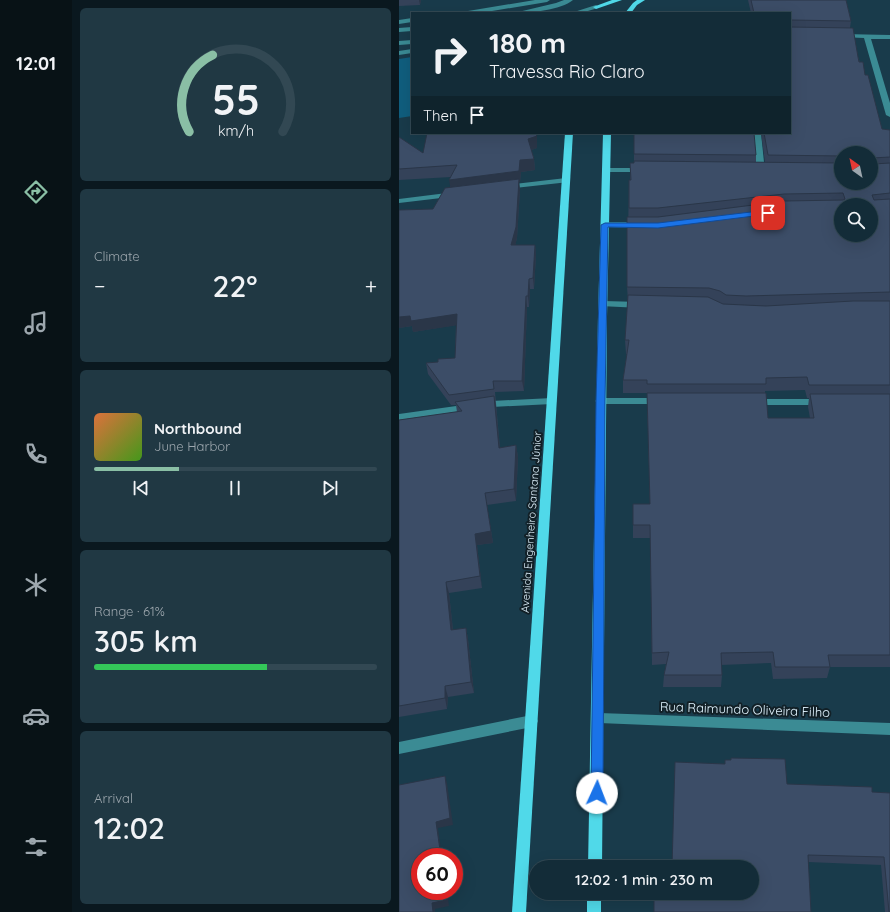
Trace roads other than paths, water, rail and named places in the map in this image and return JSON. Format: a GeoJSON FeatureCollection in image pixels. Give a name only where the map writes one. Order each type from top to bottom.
{"type":"FeatureCollection","features":[{"type":"Feature","properties":{"kind":"main road"},"geometry":{"type":"LineString","coordinates":[[596,6],[619,0]]}},
{"type":"Feature","properties":{"kind":"main road"},"geometry":{"type":"LineString","coordinates":[[629,12],[635,4],[642,0]]}},
{"type":"Feature","properties":{"kind":"main road","name":"Avenida Engenheiro Santana Júnior"},"geometry":{"type":"LineString","coordinates":[[519,912],[569,134]]}},
{"type":"Feature","properties":{"kind":"main road"},"geometry":{"type":"LineString","coordinates":[[595,860],[599,718],[600,401],[607,134]]}},
{"type":"Feature","properties":{"kind":"main road"},"geometry":{"type":"LineString","coordinates":[[594,912],[595,900]]}},
{"type":"Feature","properties":{"kind":"street"},"geometry":{"type":"LineString","coordinates":[[474,12],[547,0]]}},
{"type":"Feature","properties":{"kind":"street"},"geometry":{"type":"LineString","coordinates":[[522,12],[570,0]]}},
{"type":"Feature","properties":{"kind":"street"},"geometry":{"type":"LineString","coordinates":[[578,12],[596,6]]}},
{"type":"Feature","properties":{"kind":"street"},"geometry":{"type":"LineString","coordinates":[[399,22],[411,20]]}},
{"type":"Feature","properties":{"kind":"street"},"geometry":{"type":"LineString","coordinates":[[399,30],[411,29]]}},
{"type":"Feature","properties":{"kind":"street"},"geometry":{"type":"LineString","coordinates":[[836,36],[890,37]]}},
{"type":"Feature","properties":{"kind":"street"},"geometry":{"type":"LineString","coordinates":[[867,37],[890,115]]}},
{"type":"Feature","properties":{"kind":"street"},"geometry":{"type":"LineString","coordinates":[[399,43],[411,42]]}},
{"type":"Feature","properties":{"kind":"street"},"geometry":{"type":"LineString","coordinates":[[399,53],[411,51]]}},
{"type":"Feature","properties":{"kind":"street"},"geometry":{"type":"LineString","coordinates":[[757,134],[761,172]]}},
{"type":"Feature","properties":{"kind":"street"},"geometry":{"type":"LineString","coordinates":[[605,170],[652,170]]}},
{"type":"Feature","properties":{"kind":"street"},"geometry":{"type":"LineString","coordinates":[[498,188],[566,180]]}},
{"type":"Feature","properties":{"kind":"street"},"geometry":{"type":"LineString","coordinates":[[399,201],[467,192]]}},
{"type":"Feature","properties":{"kind":"street"},"geometry":{"type":"LineString","coordinates":[[605,225],[651,226]]}},
{"type":"Feature","properties":{"kind":"street"},"geometry":{"type":"LineString","coordinates":[[603,304],[648,305]]}},
{"type":"Feature","properties":{"kind":"street"},"geometry":{"type":"LineString","coordinates":[[399,418],[492,404],[552,401]]}},
{"type":"Feature","properties":{"kind":"street"},"geometry":{"type":"LineString","coordinates":[[600,401],[673,402]]}},
{"type":"Feature","properties":{"kind":"street"},"geometry":{"type":"LineString","coordinates":[[743,402],[836,402]]}},
{"type":"Feature","properties":{"kind":"street","name":"Rua Raimundo Oliveira Filho"},"geometry":{"type":"LineString","coordinates":[[599,718],[890,729]]}},
{"type":"Feature","properties":{"kind":"street"},"geometry":{"type":"LineString","coordinates":[[399,748],[532,722]]}}]}
